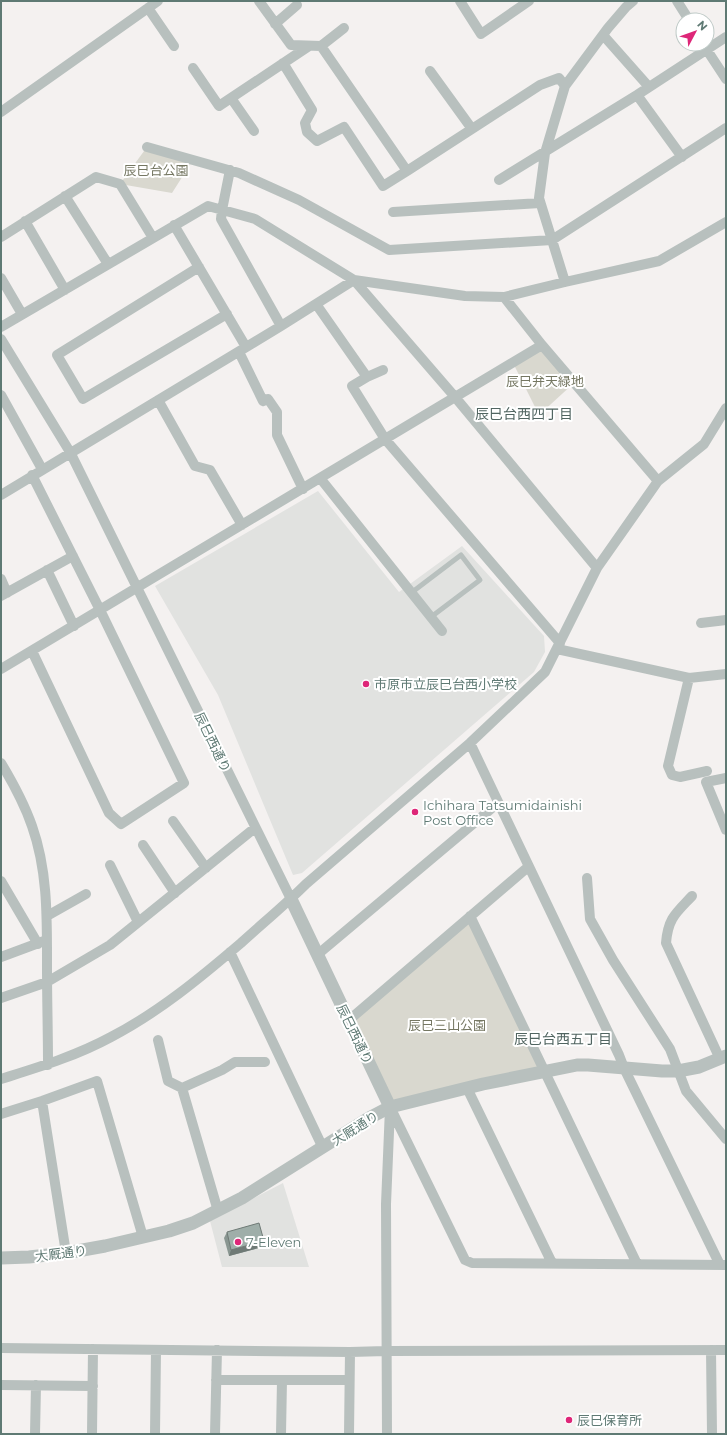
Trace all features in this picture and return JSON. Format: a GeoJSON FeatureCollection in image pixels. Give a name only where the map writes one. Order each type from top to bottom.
{"type":"FeatureCollection","features":[{"type":"Feature","properties":{"kind":"street"},"geometry":{"type":"LineString","coordinates":[[1,112],[158,1]]}},
{"type":"Feature","properties":{"kind":"street"},"geometry":{"type":"LineString","coordinates":[[259,1],[290,45],[321,46],[344,28]]}},
{"type":"Feature","properties":{"kind":"street"},"geometry":{"type":"LineString","coordinates":[[460,1],[481,34],[529,1]]}},
{"type":"Feature","properties":{"kind":"street"},"geometry":{"type":"LineString","coordinates":[[565,282],[539,198],[545,153],[565,86],[603,35],[626,7],[634,1]]}},
{"type":"Feature","properties":{"kind":"street"},"geometry":{"type":"LineString","coordinates":[[677,1],[683,12]]}},
{"type":"Feature","properties":{"kind":"street"},"geometry":{"type":"LineString","coordinates":[[276,24],[297,5]]}},
{"type":"Feature","properties":{"kind":"street"},"geometry":{"type":"LineString","coordinates":[[148,8],[174,46]]}},
{"type":"Feature","properties":{"kind":"street"},"geometry":{"type":"LineString","coordinates":[[603,35],[649,87]]}},
{"type":"Feature","properties":{"kind":"street"},"geometry":{"type":"LineString","coordinates":[[715,42],[726,37]]}},
{"type":"Feature","properties":{"kind":"street"},"geometry":{"type":"LineString","coordinates":[[193,68],[219,106],[308,46]]}},
{"type":"Feature","properties":{"kind":"street"},"geometry":{"type":"LineString","coordinates":[[321,46],[407,171]]}},
{"type":"Feature","properties":{"kind":"street"},"geometry":{"type":"LineString","coordinates":[[499,180],[637,95],[698,52]]}},
{"type":"Feature","properties":{"kind":"street"},"geometry":{"type":"LineString","coordinates":[[708,52],[726,79]]}},
{"type":"Feature","properties":{"kind":"street"},"geometry":{"type":"LineString","coordinates":[[283,63],[312,110],[305,123],[307,132],[317,141],[344,127],[383,186],[540,85],[559,78],[565,86]]}},
{"type":"Feature","properties":{"kind":"street"},"geometry":{"type":"LineString","coordinates":[[430,71],[472,129]]}},
{"type":"Feature","properties":{"kind":"street"},"geometry":{"type":"LineString","coordinates":[[637,95],[682,157]]}},
{"type":"Feature","properties":{"kind":"street"},"geometry":{"type":"LineString","coordinates":[[231,98],[254,130]]}},
{"type":"Feature","properties":{"kind":"street"},"geometry":{"type":"LineString","coordinates":[[147,147],[230,170],[299,200],[389,250],[552,240],[726,128]]}},
{"type":"Feature","properties":{"kind":"street"},"geometry":{"type":"LineString","coordinates":[[230,170],[221,220],[281,326]]}},
{"type":"Feature","properties":{"kind":"street"},"geometry":{"type":"LineString","coordinates":[[1,237],[96,177],[120,184],[153,238]]}},
{"type":"Feature","properties":{"kind":"street"},"geometry":{"type":"LineString","coordinates":[[65,196],[108,264]]}},
{"type":"Feature","properties":{"kind":"street"},"geometry":{"type":"LineString","coordinates":[[393,212],[540,203]]}},
{"type":"Feature","properties":{"kind":"street"},"geometry":{"type":"LineString","coordinates":[[1,327],[208,206],[255,219],[354,280],[597,568]]}},
{"type":"Feature","properties":{"kind":"street"},"geometry":{"type":"LineString","coordinates":[[25,222],[65,290]]}},
{"type":"Feature","properties":{"kind":"street"},"geometry":{"type":"LineString","coordinates":[[1,494],[242,350],[354,280],[465,296],[504,297],[659,261],[726,222]]}},
{"type":"Feature","properties":{"kind":"street"},"geometry":{"type":"LineString","coordinates":[[174,225],[227,314],[263,401],[268,399],[277,412],[277,435],[303,489]]}},
{"type":"Feature","properties":{"kind":"street"},"geometry":{"type":"LineString","coordinates":[[199,267],[57,355],[83,399],[227,314]]}},
{"type":"Feature","properties":{"kind":"street"},"geometry":{"type":"LineString","coordinates":[[1,278],[22,314]]}},
{"type":"Feature","properties":{"kind":"street"},"geometry":{"type":"LineString","coordinates":[[504,297],[542,345],[658,481]]}},
{"type":"Feature","properties":{"kind":"street"},"geometry":{"type":"LineString","coordinates":[[316,304],[367,377]]}},
{"type":"Feature","properties":{"kind":"street","name":"辰巳西通り"},"geometry":{"type":"LineString","coordinates":[[1,339],[70,452],[291,899],[390,1107]]}},
{"type":"Feature","properties":{"kind":"street"},"geometry":{"type":"LineString","coordinates":[[1,669],[542,345]]}},
{"type":"Feature","properties":{"kind":"street"},"geometry":{"type":"LineString","coordinates":[[383,370],[352,386],[385,439],[558,646],[689,678],[726,674]]}},
{"type":"Feature","properties":{"kind":"street"},"geometry":{"type":"LineString","coordinates":[[1,395],[42,469]]}},
{"type":"Feature","properties":{"kind":"street"},"geometry":{"type":"LineString","coordinates":[[158,400],[195,466],[210,470],[242,525]]}},
{"type":"Feature","properties":{"kind":"street"},"geometry":{"type":"LineString","coordinates":[[1,1079],[48,1064],[111,1037],[158,1009],[178,995],[230,952],[306,884],[470,744],[545,672],[597,568],[658,481],[704,444],[726,408]]}},
{"type":"Feature","properties":{"kind":"street"},"geometry":{"type":"LineString","coordinates":[[32,475],[184,782],[121,824],[109,813],[32,651]]}},
{"type":"Feature","properties":{"kind":"street"},"geometry":{"type":"LineString","coordinates":[[320,478],[442,631]]}},
{"type":"Feature","properties":{"kind":"street"},"geometry":{"type":"LineString","coordinates":[[1,579],[4,595],[73,556]]}},
{"type":"Feature","properties":{"kind":"street"},"geometry":{"type":"LineString","coordinates":[[47,570],[74,626]]}},
{"type":"Feature","properties":{"kind":"street"},"geometry":{"type":"LineString","coordinates":[[701,623],[726,620]]}},
{"type":"Feature","properties":{"kind":"street"},"geometry":{"type":"LineString","coordinates":[[689,678],[668,766],[672,775],[680,777],[707,771]]}},
{"type":"Feature","properties":{"kind":"street"},"geometry":{"type":"LineString","coordinates":[[390,1107],[465,1260],[472,1263],[723,1265],[624,1068],[470,744]]}},
{"type":"Feature","properties":{"kind":"street"},"geometry":{"type":"LineString","coordinates":[[1,763],[21,798],[32,826],[44,878],[47,916],[43,942],[47,982],[48,1064]]}},
{"type":"Feature","properties":{"kind":"street"},"geometry":{"type":"LineString","coordinates":[[726,778],[706,782],[726,830]]}},
{"type":"Feature","properties":{"kind":"street"},"geometry":{"type":"LineString","coordinates":[[317,955],[498,803]]}},
{"type":"Feature","properties":{"kind":"street"},"geometry":{"type":"LineString","coordinates":[[173,821],[206,868]]}},
{"type":"Feature","properties":{"kind":"street"},"geometry":{"type":"LineString","coordinates":[[1,998],[47,982],[110,945],[256,828]]}},
{"type":"Feature","properties":{"kind":"street"},"geometry":{"type":"LineString","coordinates":[[143,845],[175,893]]}},
{"type":"Feature","properties":{"kind":"street"},"geometry":{"type":"LineString","coordinates":[[110,865],[138,922]]}},
{"type":"Feature","properties":{"kind":"street"},"geometry":{"type":"LineString","coordinates":[[348,1020],[528,867]]}},
{"type":"Feature","properties":{"kind":"street"},"geometry":{"type":"LineString","coordinates":[[587,878],[590,919],[612,960],[670,1049],[686,1091],[726,1140]]}},
{"type":"Feature","properties":{"kind":"street"},"geometry":{"type":"LineString","coordinates":[[1,881],[43,942]]}},
{"type":"Feature","properties":{"kind":"street"},"geometry":{"type":"LineString","coordinates":[[47,916],[86,894]]}},
{"type":"Feature","properties":{"kind":"street"},"geometry":{"type":"LineString","coordinates":[[692,896],[674,914],[667,929],[666,943],[723,1058]]}},
{"type":"Feature","properties":{"kind":"street"},"geometry":{"type":"LineString","coordinates":[[470,916],[637,1264]]}},
{"type":"Feature","properties":{"kind":"street"},"geometry":{"type":"LineString","coordinates":[[1,957],[43,942]]}},
{"type":"Feature","properties":{"kind":"street"},"geometry":{"type":"LineString","coordinates":[[230,952],[323,1148]]}},
{"type":"Feature","properties":{"kind":"street"},"geometry":{"type":"LineString","coordinates":[[158,1040],[168,1082],[182,1088],[222,1070],[235,1062],[265,1062]]}},
{"type":"Feature","properties":{"kind":"street","name":"大厩通り"},"geometry":{"type":"LineString","coordinates":[[1,1258],[66,1253],[105,1246],[193,1223],[262,1187],[369,1118],[390,1107],[467,1088],[577,1065],[678,1071],[723,1058]]}},
{"type":"Feature","properties":{"kind":"street"},"geometry":{"type":"LineString","coordinates":[[1,1114],[97,1081],[143,1237]]}},
{"type":"Feature","properties":{"kind":"street"},"geometry":{"type":"LineString","coordinates":[[182,1088],[218,1211]]}},
{"type":"Feature","properties":{"kind":"street"},"geometry":{"type":"LineString","coordinates":[[467,1088],[552,1264]]}},
{"type":"Feature","properties":{"kind":"street"},"geometry":{"type":"LineString","coordinates":[[42,1101],[66,1253]]}},
{"type":"Feature","properties":{"kind":"street"},"geometry":{"type":"LineString","coordinates":[[387,1434],[386,1204],[390,1107]]}},
{"type":"Feature","properties":{"kind":"street"},"geometry":{"type":"LineString","coordinates":[[1,1348],[350,1352],[726,1350]]}},
{"type":"Feature","properties":{"kind":"street"},"geometry":{"type":"LineString","coordinates":[[92,1434],[94,1349]]}},
{"type":"Feature","properties":{"kind":"street"},"geometry":{"type":"LineString","coordinates":[[155,1434],[156,1350]]}},
{"type":"Feature","properties":{"kind":"street"},"geometry":{"type":"LineString","coordinates":[[215,1434],[217,1350]]}},
{"type":"Feature","properties":{"kind":"street"},"geometry":{"type":"LineString","coordinates":[[711,1350],[712,1434]]}},
{"type":"Feature","properties":{"kind":"street"},"geometry":{"type":"LineString","coordinates":[[349,1434],[350,1352]]}},
{"type":"Feature","properties":{"kind":"street"},"geometry":{"type":"LineString","coordinates":[[216,1380],[349,1380]]}},
{"type":"Feature","properties":{"kind":"street"},"geometry":{"type":"LineString","coordinates":[[281,1434],[282,1380]]}},
{"type":"Feature","properties":{"kind":"street"},"geometry":{"type":"LineString","coordinates":[[1,1385],[93,1386]]}},
{"type":"Feature","properties":{"kind":"street"},"geometry":{"type":"LineString","coordinates":[[35,1434],[36,1385]]}},
{"type":"Feature","properties":{"kind":"lane"},"geometry":{"type":"LineString","coordinates":[[411,593],[461,555],[480,580],[431,617]]}},
{"type":"Feature","properties":{"kind":"shaded area","name":"市原市立辰巳台西小学校"},"geometry":{"type":"Polygon","coordinates":[[[318,491],[399,592],[462,546],[544,636],[545,652],[534,672],[302,873],[293,875],[218,695],[155,586],[318,491]]]}},
{"type":"Feature","properties":{"kind":"shaded area"},"geometry":{"type":"Polygon","coordinates":[[[283,1183],[309,1267],[222,1267],[210,1221],[283,1183]]]}},
{"type":"Feature","properties":{"kind":"green space","name":"辰巳台公園"},"geometry":{"type":"Polygon","coordinates":[[[147,147],[193,160],[172,193],[120,184],[147,147]]]}},
{"type":"Feature","properties":{"kind":"green space","name":"辰巳弁天緑地"},"geometry":{"type":"Polygon","coordinates":[[[542,345],[574,383],[539,415],[513,363],[542,345]]]}},
{"type":"Feature","properties":{"kind":"green space","name":"辰巳三山公園"},"geometry":{"type":"Polygon","coordinates":[[[470,916],[544,1071],[390,1107],[349,1020],[470,916]]]}},
{"type":"Feature","properties":{"kind":"building"},"geometry":{"type":"Polygon","coordinates":[[[259,1223],[264,1241],[231,1250],[227,1232],[259,1223]]]}},
{"type":"Feature","properties":{"kind":"place","name":"市原市立辰巳台西小学校"},"geometry":{"type":"Point","coordinates":[366,684]}},
{"type":"Feature","properties":{"kind":"place","name":"Ichihara Tatsumidainishi Post Office"},"geometry":{"type":"Point","coordinates":[415,812]}},
{"type":"Feature","properties":{"kind":"place","name":"7-Eleven"},"geometry":{"type":"Point","coordinates":[238,1242]}},
{"type":"Feature","properties":{"kind":"place","name":"辰巳保育所"},"geometry":{"type":"Point","coordinates":[569,1420]}},
{"type":"Feature","properties":{"kind":"district","name":"辰巳台西四丁目"},"geometry":{"type":"Point","coordinates":[524,414]}},
{"type":"Feature","properties":{"kind":"district","name":"辰巳台西五丁目"},"geometry":{"type":"Point","coordinates":[563,1039]}}]}
